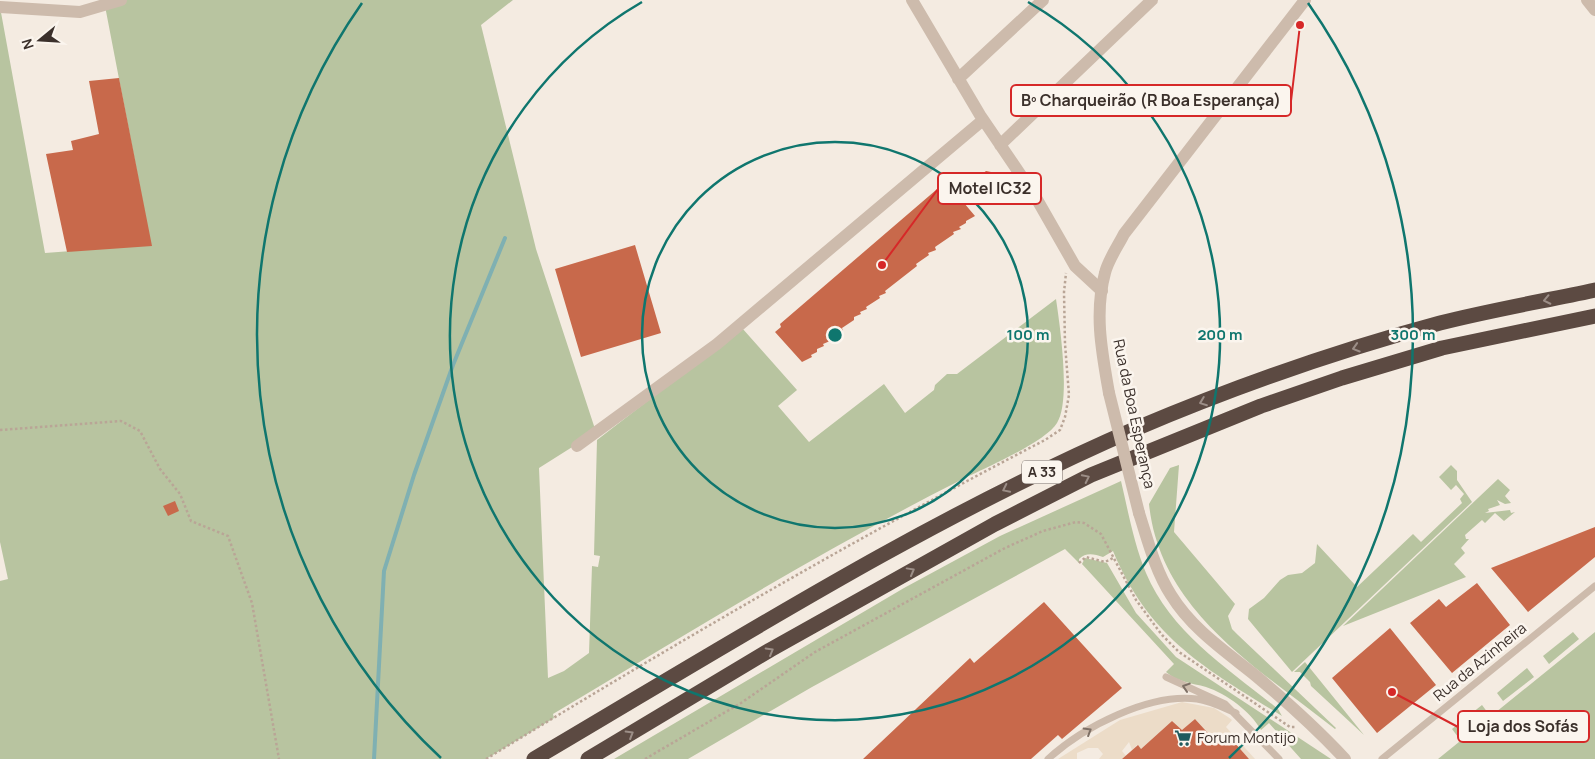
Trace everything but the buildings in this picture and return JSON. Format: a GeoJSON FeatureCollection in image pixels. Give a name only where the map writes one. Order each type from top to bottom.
{"type":"FeatureCollection","features":[{"type":"Feature","properties":{"kind":"highway","name":"A 33"},"geometry":{"type":"LineString","coordinates":[[534,759],[920,534],[1030,477],[1136,429],[1262,379],[1392,337],[1443,322],[1595,290]]}},
{"type":"Feature","properties":{"kind":"highway","name":"A 33"},"geometry":{"type":"LineString","coordinates":[[588,759],[796,636],[995,524],[1091,475],[1261,406],[1342,378],[1442,348],[1595,316]]}},
{"type":"Feature","properties":{"kind":"street"},"geometry":{"type":"LineString","coordinates":[[0,7],[80,12],[121,0]]}},
{"type":"Feature","properties":{"kind":"street"},"geometry":{"type":"LineString","coordinates":[[912,0],[983,120],[1035,196],[1072,260],[1102,291]]}},
{"type":"Feature","properties":{"kind":"street"},"geometry":{"type":"LineString","coordinates":[[958,79],[1042,0]]}},
{"type":"Feature","properties":{"kind":"street"},"geometry":{"type":"LineString","coordinates":[[1000,145],[1152,0]]}},
{"type":"Feature","properties":{"kind":"street","name":"Rua da Boa Esperança"},"geometry":{"type":"LineString","coordinates":[[1305,0],[1124,234],[1105,272],[1099,306],[1100,341],[1109,393],[1139,513],[1154,562],[1180,608],[1220,649],[1315,727],[1345,759]]}},
{"type":"Feature","properties":{"kind":"street"},"geometry":{"type":"LineString","coordinates":[[1587,0],[1595,10]]}},
{"type":"Feature","properties":{"kind":"street"},"geometry":{"type":"LineString","coordinates":[[577,446],[717,344],[983,120]]}},
{"type":"Feature","properties":{"kind":"lane","name":"Rua da Azinheira"},"geometry":{"type":"LineString","coordinates":[[1382,759],[1595,586]]}},
{"type":"Feature","properties":{"kind":"lane"},"geometry":{"type":"LineString","coordinates":[[1166,678],[1215,698],[1236,714],[1279,759]]}},
{"type":"Feature","properties":{"kind":"lane"},"geometry":{"type":"LineString","coordinates":[[1048,759],[1060,749],[1114,716],[1148,704],[1170,699],[1199,699],[1236,714]]}},
{"type":"Feature","properties":{"kind":"path"},"geometry":{"type":"LineString","coordinates":[[486,759],[626,674],[910,510],[1045,440],[1060,430],[1065,417],[1069,395],[1065,344],[1064,277],[1072,260]]}},
{"type":"Feature","properties":{"kind":"path"},"geometry":{"type":"LineString","coordinates":[[0,430],[121,421],[140,431],[160,469],[180,494],[191,521],[228,536],[252,603],[279,759]]}},
{"type":"Feature","properties":{"kind":"path"},"geometry":{"type":"LineString","coordinates":[[645,759],[741,703],[815,652],[1005,548],[1044,531],[1066,524],[1084,523],[1101,534],[1149,619],[1179,652],[1290,727],[1315,727]]}},
{"type":"Feature","properties":{"kind":"path"},"geometry":{"type":"LineString","coordinates":[[1079,563],[1086,557],[1094,557],[1105,562],[1113,558]]}},
{"type":"Feature","properties":{"kind":"green space"},"geometry":{"type":"Polygon","coordinates":[[[125,0],[513,0],[481,25],[536,249],[596,432],[539,468],[548,678],[564,671],[589,653],[592,566],[598,567],[600,556],[594,555],[597,440],[742,328],[797,390],[778,406],[809,442],[884,384],[905,413],[934,390],[935,385],[947,374],[957,374],[1056,299],[1062,344],[1064,381],[1061,412],[1057,423],[1040,439],[1011,456],[905,509],[753,594],[553,714],[554,718],[486,759],[0,759],[0,581],[8,579],[0,542],[0,7],[45,253],[151,245],[105,6],[125,0]]]}},
{"type":"Feature","properties":{"kind":"green space"},"geometry":{"type":"Polygon","coordinates":[[[1179,465],[1174,532],[1235,604],[1228,616],[1232,629],[1335,729],[1245,659],[1217,634],[1192,606],[1172,576],[1157,542],[1149,504],[1170,468],[1179,465]]]}},
{"type":"Feature","properties":{"kind":"green space"},"geometry":{"type":"Polygon","coordinates":[[[1451,465],[1457,471],[1457,480],[1472,502],[1292,672],[1248,619],[1249,609],[1264,598],[1280,580],[1288,575],[1302,573],[1315,563],[1317,544],[1357,587],[1413,534],[1421,542],[1462,503],[1460,499],[1464,494],[1456,485],[1451,490],[1439,477],[1451,465]]]}},
{"type":"Feature","properties":{"kind":"green space"},"geometry":{"type":"Polygon","coordinates":[[[1498,479],[1510,490],[1505,496],[1511,503],[1505,504],[1497,500],[1500,505],[1488,509],[1489,511],[1485,513],[1510,510],[1511,513],[1515,512],[1504,521],[1495,513],[1485,523],[1482,520],[1465,535],[1466,539],[1469,539],[1461,548],[1465,553],[1454,564],[1466,577],[1343,626],[1498,479]]]}},
{"type":"Feature","properties":{"kind":"green space"},"geometry":{"type":"Polygon","coordinates":[[[1121,481],[1138,551],[1146,573],[1170,614],[1203,649],[1278,709],[1282,716],[1205,666],[1162,629],[1144,607],[1127,581],[1113,551],[1103,557],[1093,554],[1084,555],[1079,559],[1079,563],[1065,549],[812,687],[688,759],[614,759],[904,588],[1000,536],[1121,481]]]}},
{"type":"Feature","properties":{"kind":"green space"},"geometry":{"type":"Polygon","coordinates":[[[1085,558],[1107,563],[1136,613],[1176,657],[1331,759],[1301,759],[1269,723],[1261,730],[1251,716],[1230,699],[1214,690],[1180,680],[1166,672],[1174,664],[1082,564],[1085,558]]]}},
{"type":"Feature","properties":{"kind":"green space"},"geometry":{"type":"Polygon","coordinates":[[[1573,632],[1579,639],[1549,664],[1543,656],[1573,632]]]}},
{"type":"Feature","properties":{"kind":"green space"},"geometry":{"type":"Polygon","coordinates":[[[1595,632],[1595,759],[1438,759],[1595,632]]]}},
{"type":"Feature","properties":{"kind":"green space"},"geometry":{"type":"Polygon","coordinates":[[[1305,662],[1364,735],[1311,686],[1310,682],[1300,672],[1294,672],[1305,662]]]}},
{"type":"Feature","properties":{"kind":"green space"},"geometry":{"type":"Polygon","coordinates":[[[1527,668],[1534,677],[1503,701],[1497,693],[1527,668]]]}},
{"type":"Feature","properties":{"kind":"green space"},"geometry":{"type":"Polygon","coordinates":[[[1482,705],[1488,713],[1458,737],[1452,729],[1482,705]]]}},
{"type":"Feature","properties":{"kind":"shaded area"},"geometry":{"type":"Polygon","coordinates":[[[1182,702],[1214,708],[1232,720],[1226,727],[1255,759],[1249,759],[1227,734],[1217,743],[1195,719],[1182,730],[1172,721],[1141,749],[1137,745],[1132,750],[1129,742],[1122,751],[1126,756],[1122,759],[1099,759],[1103,754],[1098,748],[1088,748],[1077,753],[1077,759],[1058,759],[1120,720],[1182,702]]]}},
{"type":"Feature","properties":{"kind":"waterway"},"geometry":{"type":"LineString","coordinates":[[374,759],[384,571],[414,475],[453,365],[505,238]]}},
{"type":"Feature","properties":{"kind":"place","name":"Bº Charqueirão (R Boa Esperança)"},"geometry":{"type":"Point","coordinates":[1300,25]}},
{"type":"Feature","properties":{"kind":"place","name":"Motel IC32"},"geometry":{"type":"Point","coordinates":[882,265]}},
{"type":"Feature","properties":{"kind":"place","name":"Loja dos Sofás"},"geometry":{"type":"Point","coordinates":[1392,692]}},
{"type":"Feature","properties":{"kind":"place","name":"Forum Montijo"},"geometry":{"type":"Point","coordinates":[1183,738]}}]}
